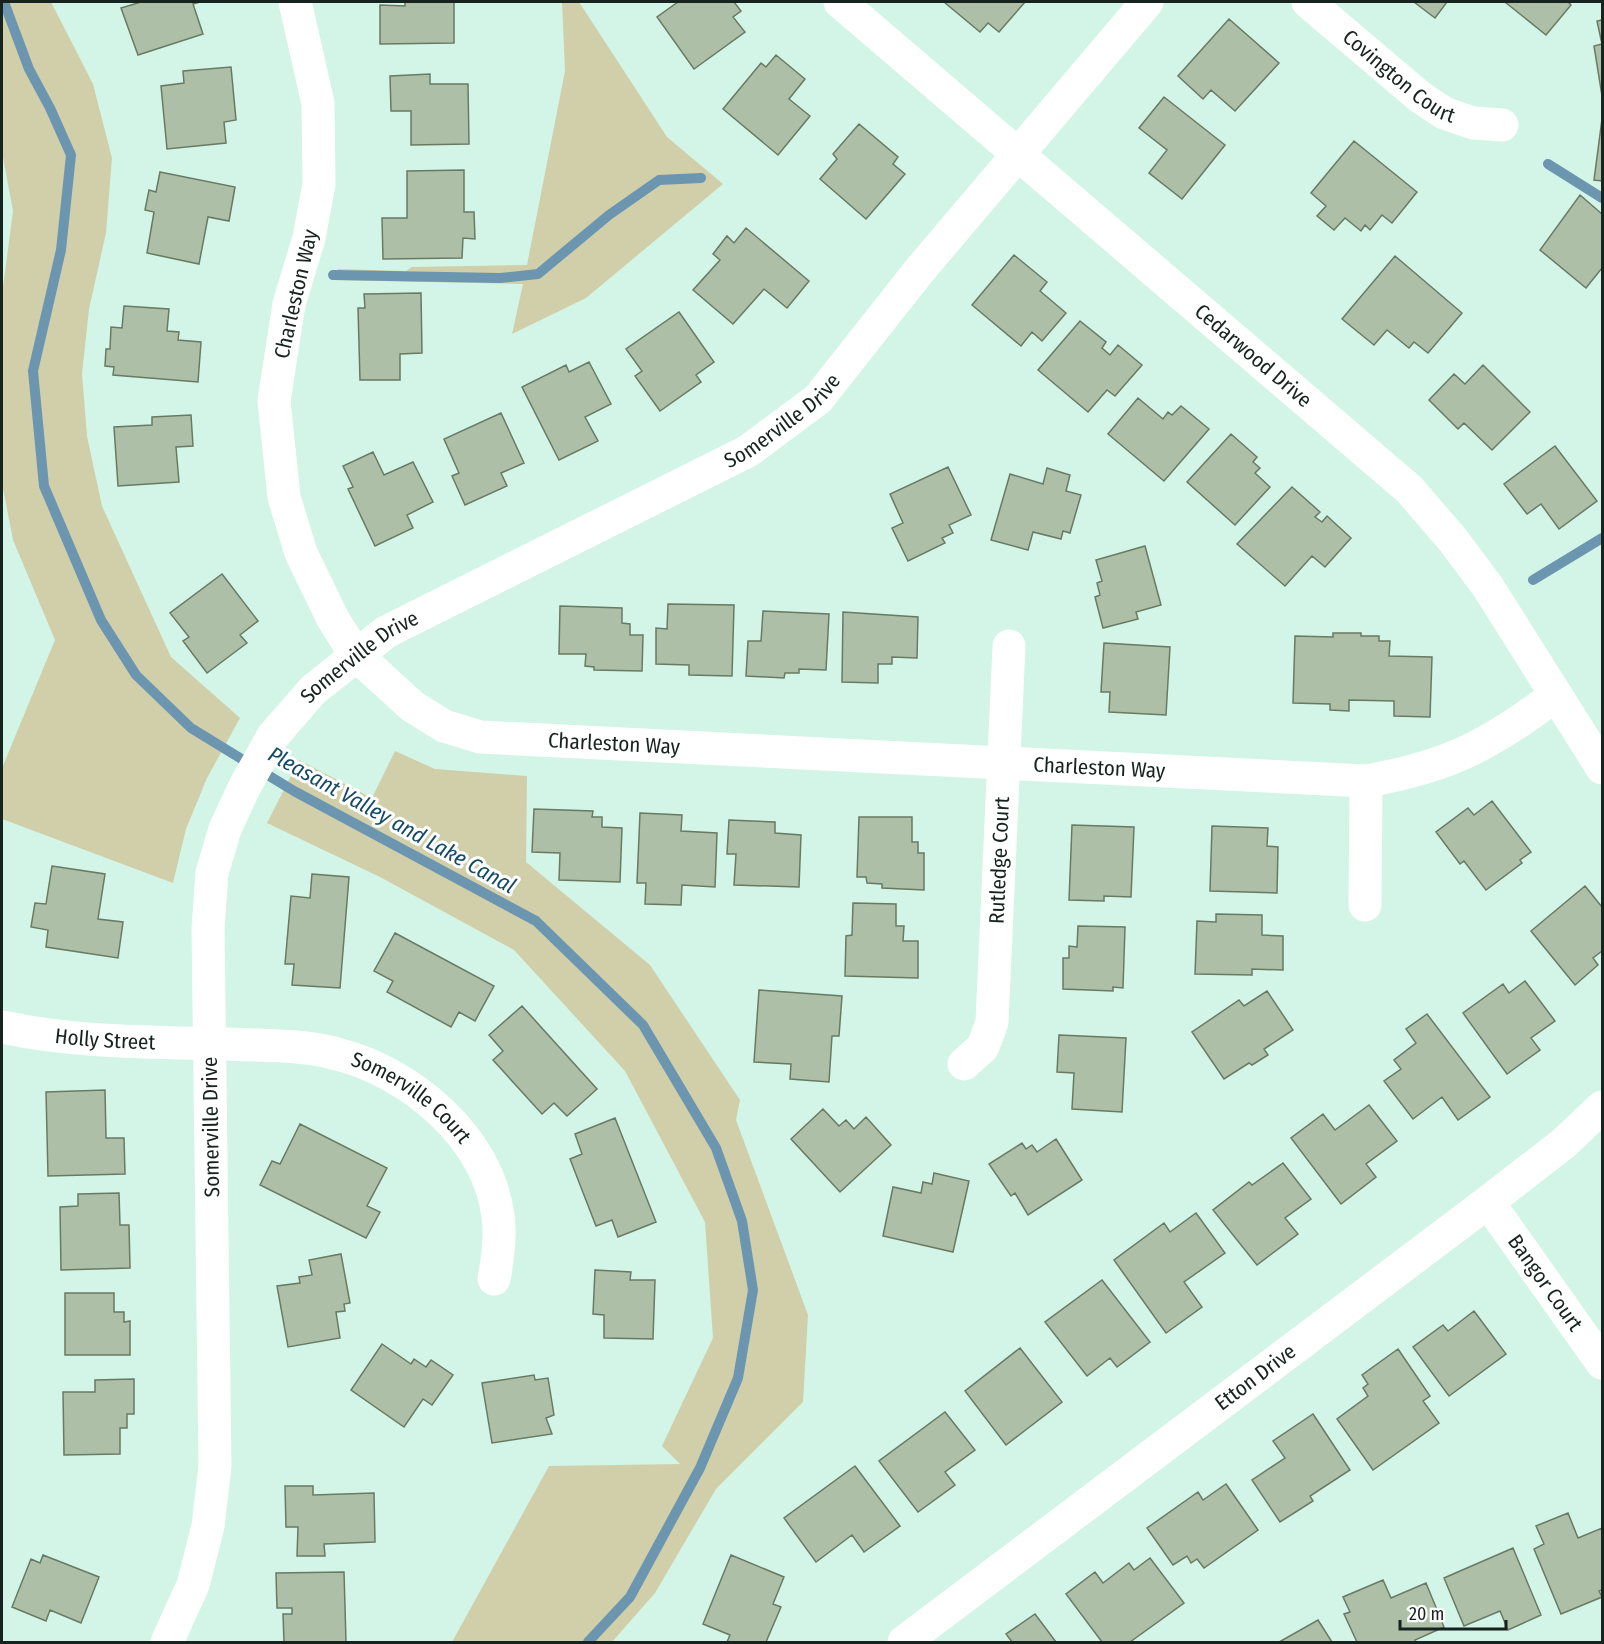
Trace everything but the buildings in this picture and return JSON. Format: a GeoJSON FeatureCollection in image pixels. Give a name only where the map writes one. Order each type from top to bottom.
{"type":"FeatureCollection","features":[{"type":"Feature","properties":{"kind":"street","name":"Charleston Way"},"geometry":{"type":"LineString","coordinates":[[295,2],[318,104],[318,184],[309,238],[289,304],[274,400],[284,497],[301,553],[333,619],[355,654],[412,706],[444,726],[480,737],[1005,765],[1366,781],[1433,767],[1472,751],[1517,724],[1556,695]]}},
{"type":"Feature","properties":{"kind":"street","name":"Cedarwood Drive"},"geometry":{"type":"LineString","coordinates":[[840,2],[1409,489],[1453,540],[1488,587],[1602,768]]}},
{"type":"Feature","properties":{"kind":"street","name":"Somerville Drive"},"geometry":{"type":"LineString","coordinates":[[167,1642],[193,1585],[208,1526],[215,1466],[208,928],[212,873],[225,829],[244,788],[273,736],[313,690],[355,654],[386,632],[748,451],[818,399],[919,271],[1148,2]]}},
{"type":"Feature","properties":{"kind":"street","name":"Covington Court"},"geometry":{"type":"LineString","coordinates":[[1308,2],[1420,97],[1444,113],[1473,123],[1502,124]]}},
{"type":"Feature","properties":{"kind":"street","name":"Rutledge Court"},"geometry":{"type":"LineString","coordinates":[[964,1064],[983,1047],[992,1022],[1009,646]]}},
{"type":"Feature","properties":{"kind":"street"},"geometry":{"type":"LineString","coordinates":[[1365,905],[1366,781]]}},
{"type":"Feature","properties":{"kind":"street","name":"Holly Street"},"geometry":{"type":"LineString","coordinates":[[2,1027],[57,1038],[210,1044]]}},
{"type":"Feature","properties":{"kind":"street","name":"Somerville Court"},"geometry":{"type":"LineString","coordinates":[[210,1044],[295,1046],[338,1054],[386,1073],[422,1096],[454,1125],[472,1148],[488,1176],[498,1215],[499,1247],[494,1279]]}},
{"type":"Feature","properties":{"kind":"street","name":"Etton Drive"},"geometry":{"type":"LineString","coordinates":[[904,1642],[1488,1202],[1564,1143],[1602,1107]]}},
{"type":"Feature","properties":{"kind":"street","name":"Bangor Court"},"geometry":{"type":"LineString","coordinates":[[1488,1202],[1602,1363]]}},
{"type":"Feature","properties":{"kind":"green space"},"geometry":{"type":"Polygon","coordinates":[[[2,2],[51,2],[93,84],[112,158],[106,233],[89,309],[82,374],[87,436],[102,506],[171,657],[240,718],[207,778],[186,829],[173,883],[2,819],[2,768],[55,640],[13,540],[2,483],[2,295],[13,211],[2,152],[2,2]]]}},
{"type":"Feature","properties":{"kind":"green space"},"geometry":{"type":"Polygon","coordinates":[[[562,2],[579,2],[667,137],[723,184],[586,298],[512,334],[523,284],[335,280],[338,269],[406,271],[412,267],[527,265],[565,71],[562,2]]]}},
{"type":"Feature","properties":{"kind":"green space"},"geometry":{"type":"Polygon","coordinates":[[[395,751],[435,769],[527,776],[526,862],[650,965],[740,1100],[736,1120],[808,1315],[803,1402],[716,1489],[655,1593],[612,1642],[452,1642],[549,1466],[680,1464],[662,1446],[713,1338],[705,1222],[625,1071],[514,950],[380,877],[267,823],[299,760],[372,798],[395,751]]]}},
{"type":"Feature","properties":{"kind":"waterway","name":"Pleasant Valley and Lake Canal"},"geometry":{"type":"LineString","coordinates":[[4,2],[29,69],[71,155],[61,250],[33,371],[44,486],[101,620],[136,675],[191,728],[294,791],[536,921],[643,1025],[716,1148],[742,1221],[753,1290],[738,1378],[700,1468],[630,1597],[588,1642]]}},
{"type":"Feature","properties":{"kind":"waterway"},"geometry":{"type":"LineString","coordinates":[[1548,164],[1602,198]]}},
{"type":"Feature","properties":{"kind":"waterway"},"geometry":{"type":"LineString","coordinates":[[333,275],[500,278],[538,274],[609,215],[659,180],[701,178]]}},
{"type":"Feature","properties":{"kind":"waterway"},"geometry":{"type":"LineString","coordinates":[[1533,580],[1602,538]]}}]}
